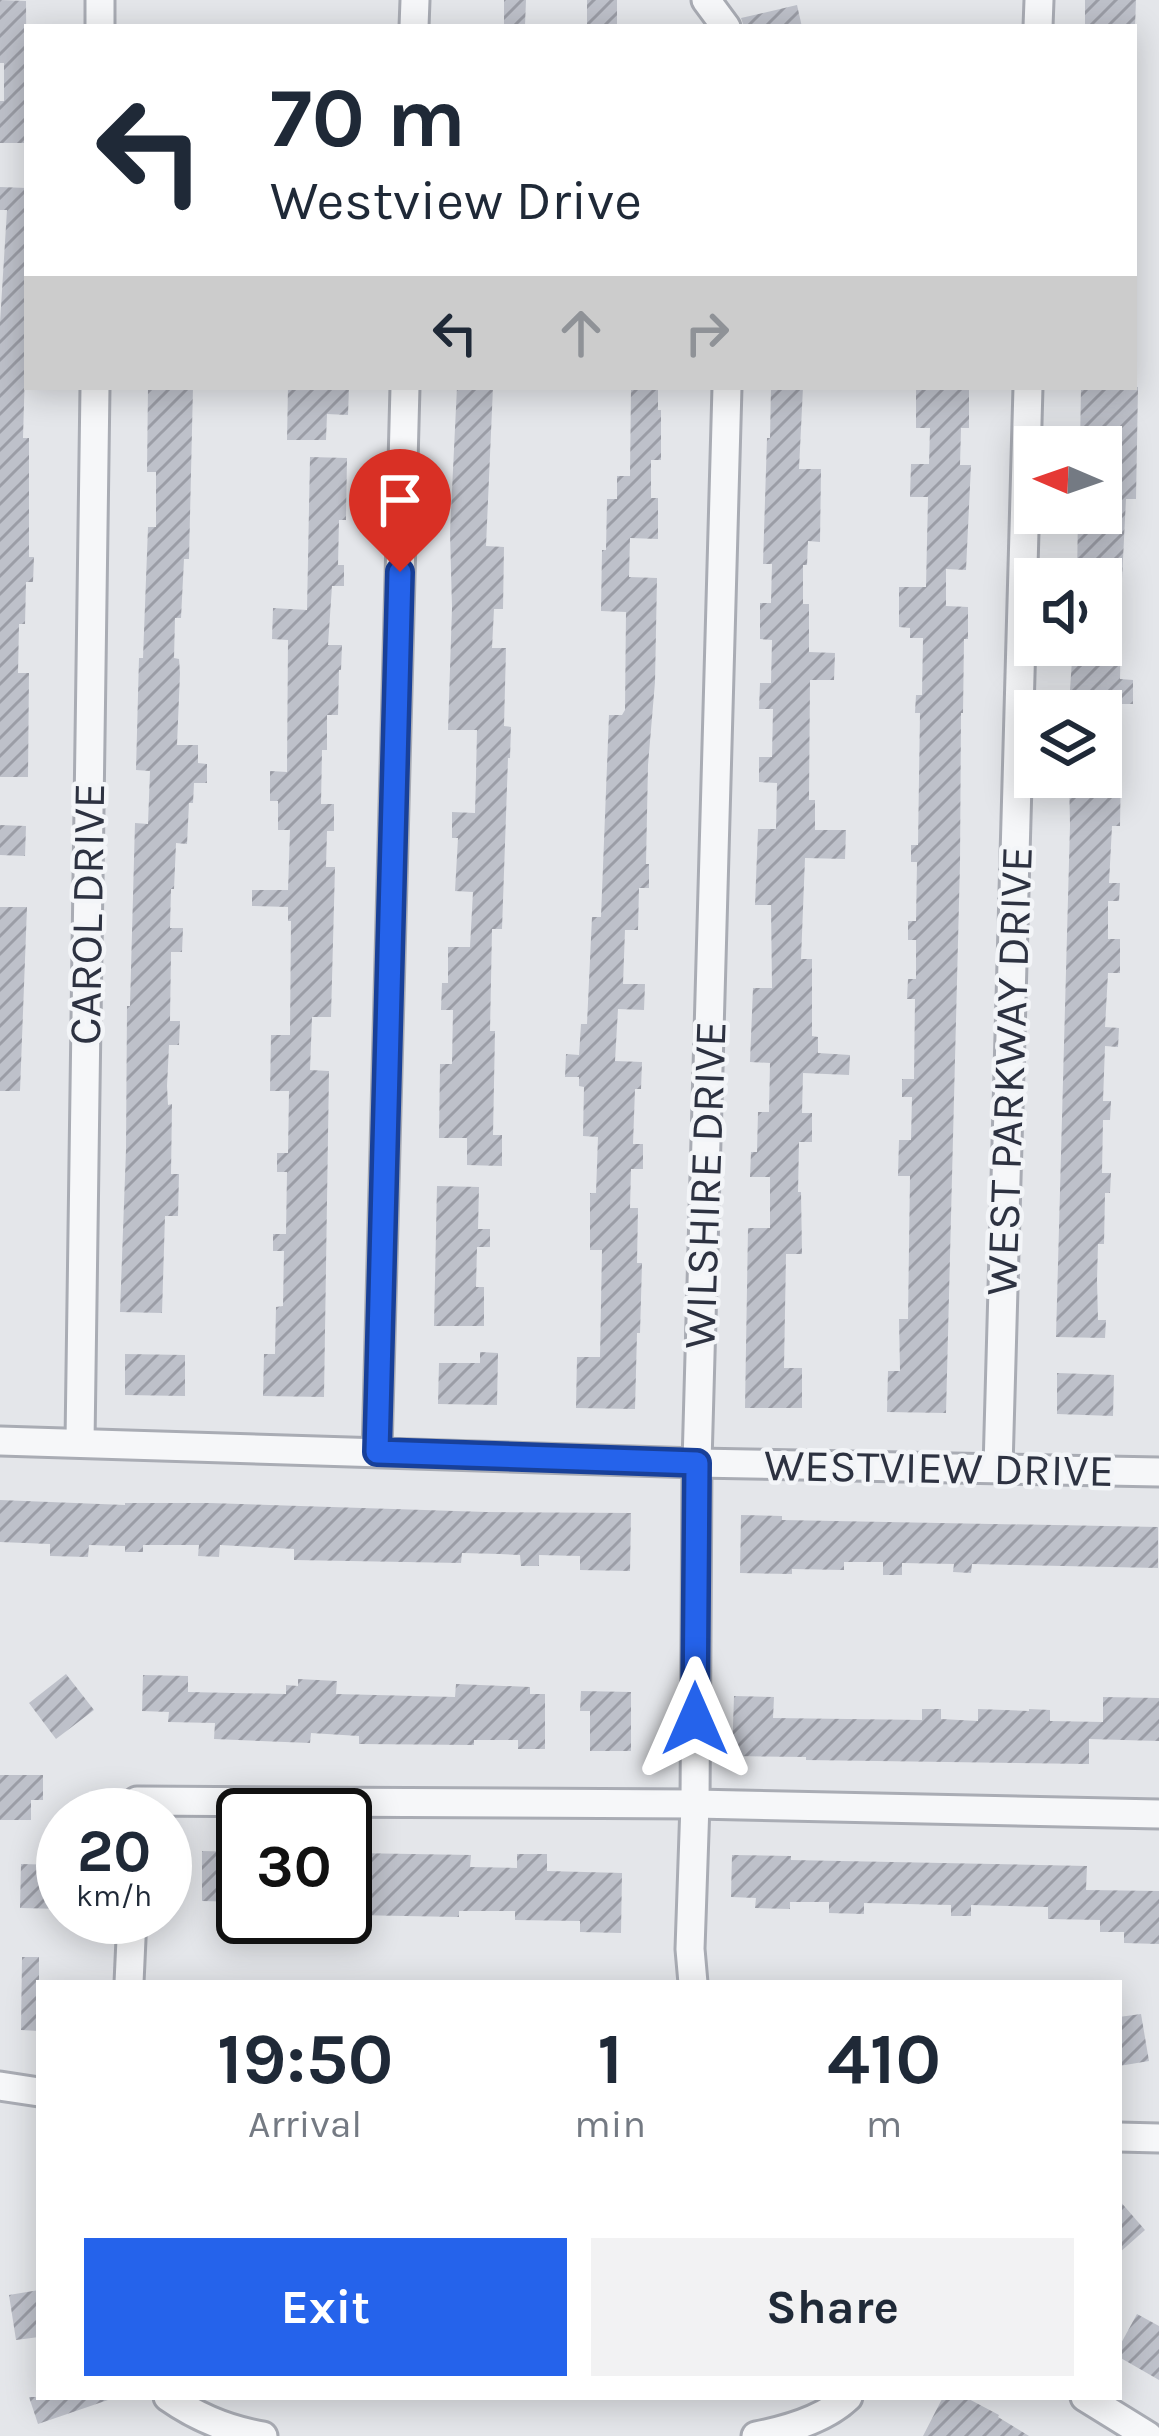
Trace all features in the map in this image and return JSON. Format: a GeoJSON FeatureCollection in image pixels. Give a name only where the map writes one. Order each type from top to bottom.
{"type":"FeatureCollection","features":[{"type":"Feature","properties":{"kind":"street","name":"CAROL DRIVE"},"geometry":{"type":"LineString","coordinates":[[80,1442],[95,390]]}},
{"type":"Feature","properties":{"kind":"street"},"geometry":{"type":"LineString","coordinates":[[377,1452],[405,390]]}},
{"type":"Feature","properties":{"kind":"street","name":"WILSHIRE DRIVE"},"geometry":{"type":"LineString","coordinates":[[693,1980],[697,1463],[727,390]]}},
{"type":"Feature","properties":{"kind":"street","name":"WEST PARKWAY DRIVE"},"geometry":{"type":"LineString","coordinates":[[998,1468],[1028,390]]}},
{"type":"Feature","properties":{"kind":"street","name":"WESTVIEW DRIVE"},"geometry":{"type":"LineString","coordinates":[[0,1442],[1159,1472]]}},
{"type":"Feature","properties":{"kind":"street"},"geometry":{"type":"LineString","coordinates":[[192,1808],[695,1804],[1159,1814]]}},
{"type":"Feature","properties":{"kind":"street"},"geometry":{"type":"LineString","coordinates":[[129,1980],[131,1944]]}},
{"type":"Feature","properties":{"kind":"street"},"geometry":{"type":"LineString","coordinates":[[0,2086],[36,2092]]}},
{"type":"Feature","properties":{"kind":"street"},"geometry":{"type":"LineString","coordinates":[[1122,2137],[1159,2138]]}},
{"type":"Feature","properties":{"kind":"street"},"geometry":{"type":"LineString","coordinates":[[172,2400],[233,2431],[262,2436]]}},
{"type":"Feature","properties":{"kind":"street"},"geometry":{"type":"LineString","coordinates":[[756,2436],[780,2432],[837,2408],[845,2400]]}},
{"type":"Feature","properties":{"kind":"street"},"geometry":{"type":"LineString","coordinates":[[1089,2400],[1148,2436]]}},
{"type":"Feature","properties":{"kind":"building"},"geometry":{"type":"Polygon","coordinates":[[[0,0],[26,1],[24,143],[0,143],[4,63],[0,63],[0,0]]]}},
{"type":"Feature","properties":{"kind":"building"},"geometry":{"type":"Polygon","coordinates":[[[504,0],[526,0],[525,24],[504,24],[504,0]]]}},
{"type":"Feature","properties":{"kind":"building"},"geometry":{"type":"Polygon","coordinates":[[[587,0],[617,0],[617,24],[587,24],[587,0]]]}},
{"type":"Feature","properties":{"kind":"building"},"geometry":{"type":"Polygon","coordinates":[[[1085,0],[1136,0],[1135,24],[1085,24],[1085,0]]]}},
{"type":"Feature","properties":{"kind":"building"},"geometry":{"type":"Polygon","coordinates":[[[797,5],[801,24],[743,24],[741,18],[797,5]]]}},
{"type":"Feature","properties":{"kind":"building"},"geometry":{"type":"Polygon","coordinates":[[[0,187],[24,188],[23,438],[29,438],[29,557],[34,557],[33,582],[26,582],[25,624],[19,624],[18,673],[29,673],[28,777],[0,777],[0,323],[7,210],[0,210],[0,187]]]}},
{"type":"Feature","properties":{"kind":"building"},"geometry":{"type":"Polygon","coordinates":[[[1138,387],[1136,499],[1126,499],[1122,579],[1122,558],[1077,558],[1078,534],[1122,534],[1122,426],[1080,426],[1081,390],[1138,387]]]}},
{"type":"Feature","properties":{"kind":"building"},"geometry":{"type":"Polygon","coordinates":[[[148,390],[193,390],[189,559],[184,559],[181,618],[175,618],[174,658],[179,659],[180,673],[177,745],[198,745],[198,763],[207,764],[207,783],[194,783],[187,844],[176,843],[171,889],[170,928],[183,928],[182,952],[171,952],[170,1021],[180,1021],[179,1045],[169,1045],[167,1086],[168,1105],[172,1104],[171,1174],[179,1174],[178,1216],[165,1216],[162,1313],[120,1312],[135,823],[148,824],[150,771],[136,770],[148,527],[156,527],[156,472],[147,472],[148,390]]]}},
{"type":"Feature","properties":{"kind":"building"},"geometry":{"type":"Polygon","coordinates":[[[288,390],[349,390],[348,415],[327,414],[326,440],[287,440],[288,390]]]}},
{"type":"Feature","properties":{"kind":"building"},"geometry":{"type":"Polygon","coordinates":[[[457,390],[493,390],[486,546],[504,547],[503,609],[494,609],[492,648],[506,648],[504,726],[511,727],[502,929],[492,929],[493,1135],[502,1135],[502,1166],[467,1165],[467,1138],[439,1138],[440,1064],[452,1064],[453,1010],[441,1010],[442,983],[448,983],[448,947],[470,947],[473,892],[455,891],[458,838],[452,838],[452,812],[475,813],[477,730],[448,730],[457,390]]]}},
{"type":"Feature","properties":{"kind":"building"},"geometry":{"type":"Polygon","coordinates":[[[631,390],[658,390],[661,460],[651,460],[651,498],[658,498],[658,539],[630,538],[629,577],[657,578],[648,765],[649,888],[639,888],[638,930],[625,930],[623,984],[645,984],[644,1010],[618,1009],[615,1061],[642,1062],[641,1089],[635,1089],[633,1144],[643,1144],[643,1169],[631,1169],[630,1208],[638,1208],[637,1263],[642,1263],[635,1409],[576,1408],[577,1357],[600,1357],[602,1250],[590,1250],[590,1193],[596,1193],[598,1137],[583,1136],[584,1087],[579,1086],[579,1077],[565,1077],[566,1054],[579,1055],[581,1024],[587,1024],[592,917],[601,917],[609,715],[622,715],[625,710],[626,612],[601,611],[602,550],[606,550],[607,499],[617,499],[617,476],[630,476],[631,390]]]}},
{"type":"Feature","properties":{"kind":"building"},"geometry":{"type":"Polygon","coordinates":[[[771,390],[803,390],[799,469],[821,469],[820,542],[808,541],[803,604],[809,604],[809,652],[835,653],[834,680],[810,680],[809,800],[815,800],[815,830],[846,830],[845,859],[805,858],[801,959],[812,959],[812,1036],[818,1037],[818,1053],[850,1055],[849,1075],[803,1073],[802,1113],[812,1113],[812,1142],[799,1142],[802,1254],[786,1254],[784,1368],[802,1368],[802,1408],[745,1408],[748,1228],[770,1228],[770,1177],[750,1177],[751,1152],[757,1152],[758,1112],[769,1112],[770,1063],[750,1062],[753,988],[772,988],[771,905],[755,905],[758,829],[776,829],[777,783],[759,782],[759,757],[772,757],[773,709],[759,709],[760,683],[771,683],[772,640],[760,639],[760,603],[771,603],[772,564],[763,564],[771,390]]]}},
{"type":"Feature","properties":{"kind":"building"},"geometry":{"type":"Polygon","coordinates":[[[916,390],[969,390],[969,428],[961,428],[960,465],[971,465],[966,570],[946,569],[946,606],[968,607],[968,639],[964,639],[961,713],[946,1413],[887,1412],[888,1371],[900,1371],[899,1319],[908,1319],[910,1176],[898,1176],[899,1140],[911,1140],[912,1097],[902,1097],[902,1079],[914,1079],[915,999],[907,999],[908,979],[916,979],[916,940],[908,940],[908,921],[916,921],[917,862],[911,862],[911,845],[918,845],[920,713],[915,713],[916,695],[922,695],[923,638],[910,638],[910,628],[899,627],[899,587],[926,587],[928,497],[910,497],[911,464],[929,464],[930,428],[916,428],[916,390]]]}},
{"type":"Feature","properties":{"kind":"building"},"geometry":{"type":"Polygon","coordinates":[[[310,457],[347,458],[346,520],[339,520],[338,565],[344,565],[344,586],[332,586],[328,645],[342,645],[338,715],[327,715],[327,750],[322,750],[321,804],[334,804],[326,867],[335,867],[331,1017],[312,1017],[310,1070],[329,1071],[324,1397],[263,1396],[264,1354],[275,1354],[276,1307],[283,1306],[284,1251],[273,1251],[273,1234],[286,1234],[287,1172],[277,1172],[277,1153],[288,1153],[289,1091],[270,1091],[271,1035],[290,1035],[291,921],[288,907],[252,906],[252,890],[288,890],[290,830],[278,830],[278,801],[270,801],[270,771],[287,772],[288,640],[272,639],[273,608],[307,610],[310,457]]]}},
{"type":"Feature","properties":{"kind":"building"},"geometry":{"type":"Polygon","coordinates":[[[1072,666],[1120,666],[1120,679],[1133,680],[1133,704],[1122,704],[1122,690],[1070,690],[1072,666]]]}},
{"type":"Feature","properties":{"kind":"building"},"geometry":{"type":"Polygon","coordinates":[[[1069,798],[1120,798],[1120,826],[1112,826],[1109,883],[1120,883],[1119,901],[1108,901],[1108,939],[1120,939],[1120,973],[1108,973],[1105,1027],[1119,1028],[1118,1047],[1105,1046],[1103,1101],[1111,1101],[1110,1120],[1103,1120],[1102,1173],[1111,1173],[1110,1193],[1105,1193],[1104,1244],[1098,1244],[1098,1320],[1106,1320],[1105,1338],[1056,1337],[1069,798]]]}},
{"type":"Feature","properties":{"kind":"building"},"geometry":{"type":"Polygon","coordinates":[[[0,825],[26,826],[25,856],[0,855],[0,825]]]}},
{"type":"Feature","properties":{"kind":"building"},"geometry":{"type":"Polygon","coordinates":[[[0,907],[27,907],[20,1091],[0,1091],[0,907]]]}},
{"type":"Feature","properties":{"kind":"building"},"geometry":{"type":"Polygon","coordinates":[[[437,1186],[479,1187],[478,1229],[490,1229],[490,1247],[477,1247],[476,1287],[484,1287],[484,1326],[434,1326],[437,1186]]]}},
{"type":"Feature","properties":{"kind":"building"},"geometry":{"type":"Polygon","coordinates":[[[480,1352],[498,1353],[497,1405],[438,1404],[439,1363],[480,1363],[480,1352]]]}},
{"type":"Feature","properties":{"kind":"building"},"geometry":{"type":"Polygon","coordinates":[[[125,1354],[185,1355],[185,1396],[125,1395],[125,1354]]]}},
{"type":"Feature","properties":{"kind":"building"},"geometry":{"type":"Polygon","coordinates":[[[1057,1373],[1114,1375],[1113,1416],[1057,1414],[1057,1373]]]}},
{"type":"Feature","properties":{"kind":"building"},"geometry":{"type":"Polygon","coordinates":[[[0,1500],[631,1513],[630,1571],[580,1570],[580,1556],[539,1555],[539,1566],[521,1566],[520,1555],[462,1553],[461,1563],[294,1560],[294,1549],[220,1545],[219,1557],[198,1556],[199,1545],[143,1545],[143,1552],[125,1552],[125,1546],[89,1545],[88,1557],[50,1556],[50,1544],[0,1542],[0,1500]]]}},
{"type":"Feature","properties":{"kind":"building"},"geometry":{"type":"Polygon","coordinates":[[[741,1515],[782,1516],[782,1520],[1158,1527],[1158,1568],[972,1564],[971,1573],[953,1572],[954,1564],[902,1563],[902,1575],[883,1575],[883,1562],[844,1562],[844,1570],[740,1573],[741,1515]]]}},
{"type":"Feature","properties":{"kind":"building"},"geometry":{"type":"Polygon","coordinates":[[[66,1674],[94,1710],[56,1739],[29,1703],[66,1674]]]}},
{"type":"Feature","properties":{"kind":"building"},"geometry":{"type":"Polygon","coordinates":[[[143,1675],[188,1676],[188,1692],[286,1694],[286,1685],[298,1686],[298,1679],[337,1681],[336,1694],[455,1697],[456,1684],[530,1687],[530,1694],[545,1694],[545,1749],[518,1749],[518,1740],[474,1740],[474,1745],[359,1744],[359,1736],[311,1733],[310,1743],[214,1739],[215,1723],[168,1722],[169,1712],[142,1711],[143,1675]]]}},
{"type":"Feature","properties":{"kind":"building"},"geometry":{"type":"Polygon","coordinates":[[[581,1691],[631,1692],[631,1751],[590,1751],[590,1711],[580,1711],[581,1691]]]}},
{"type":"Feature","properties":{"kind":"building"},"geometry":{"type":"Polygon","coordinates":[[[734,1696],[774,1697],[773,1718],[922,1720],[922,1709],[941,1709],[941,1719],[978,1721],[978,1709],[1029,1709],[1050,1710],[1050,1721],[1103,1722],[1103,1697],[1159,1698],[1159,1741],[1089,1739],[1089,1764],[732,1756],[734,1696]]]}},
{"type":"Feature","properties":{"kind":"building"},"geometry":{"type":"Polygon","coordinates":[[[0,1775],[43,1775],[43,1788],[36,1788],[36,1800],[31,1800],[31,1820],[0,1820],[0,1775]]]}},
{"type":"Feature","properties":{"kind":"building"},"geometry":{"type":"Polygon","coordinates":[[[202,1851],[216,1851],[216,1901],[202,1901],[202,1851]]]}},
{"type":"Feature","properties":{"kind":"building"},"geometry":{"type":"Polygon","coordinates":[[[372,1853],[471,1855],[470,1867],[517,1868],[517,1854],[547,1854],[547,1871],[622,1873],[621,1933],[580,1932],[580,1921],[515,1920],[515,1911],[459,1911],[459,1917],[372,1915],[372,1853]]]}},
{"type":"Feature","properties":{"kind":"building"},"geometry":{"type":"Polygon","coordinates":[[[732,1855],[1087,1866],[1086,1890],[1159,1891],[1159,1944],[1124,1943],[1124,1932],[1100,1932],[1100,1920],[1048,1919],[1048,1907],[971,1905],[971,1916],[951,1916],[951,1905],[864,1903],[864,1914],[829,1913],[829,1902],[790,1902],[790,1909],[755,1908],[756,1898],[731,1897],[732,1855]]]}},
{"type":"Feature","properties":{"kind":"building"},"geometry":{"type":"Polygon","coordinates":[[[21,1864],[36,1864],[36,1908],[20,1908],[21,1864]]]}},
{"type":"Feature","properties":{"kind":"building"},"geometry":{"type":"Polygon","coordinates":[[[22,1957],[39,1957],[36,2031],[21,2030],[22,1957]]]}},
{"type":"Feature","properties":{"kind":"building"},"geometry":{"type":"Polygon","coordinates":[[[1141,2014],[1149,2061],[1122,2066],[1122,2017],[1141,2014]]]}},
{"type":"Feature","properties":{"kind":"building"},"geometry":{"type":"Polygon","coordinates":[[[1122,2203],[1145,2230],[1122,2250],[1122,2203]]]}},
{"type":"Feature","properties":{"kind":"building"},"geometry":{"type":"Polygon","coordinates":[[[36,2290],[36,2337],[16,2340],[9,2295],[36,2290]]]}},
{"type":"Feature","properties":{"kind":"building"},"geometry":{"type":"Polygon","coordinates":[[[1137,2314],[1159,2326],[1159,2380],[1122,2359],[1122,2342],[1137,2314]]]}},
{"type":"Feature","properties":{"kind":"building"},"geometry":{"type":"Polygon","coordinates":[[[29,2397],[108,2400],[38,2424],[29,2397]]]}},
{"type":"Feature","properties":{"kind":"building"},"geometry":{"type":"Polygon","coordinates":[[[941,2400],[971,2400],[1029,2436],[923,2436],[941,2400]]]}},
{"type":"Feature","properties":{"kind":"route"},"geometry":{"type":"LineString","coordinates":[[400,572],[377,1452],[697,1463],[695,1719]]}}]}
